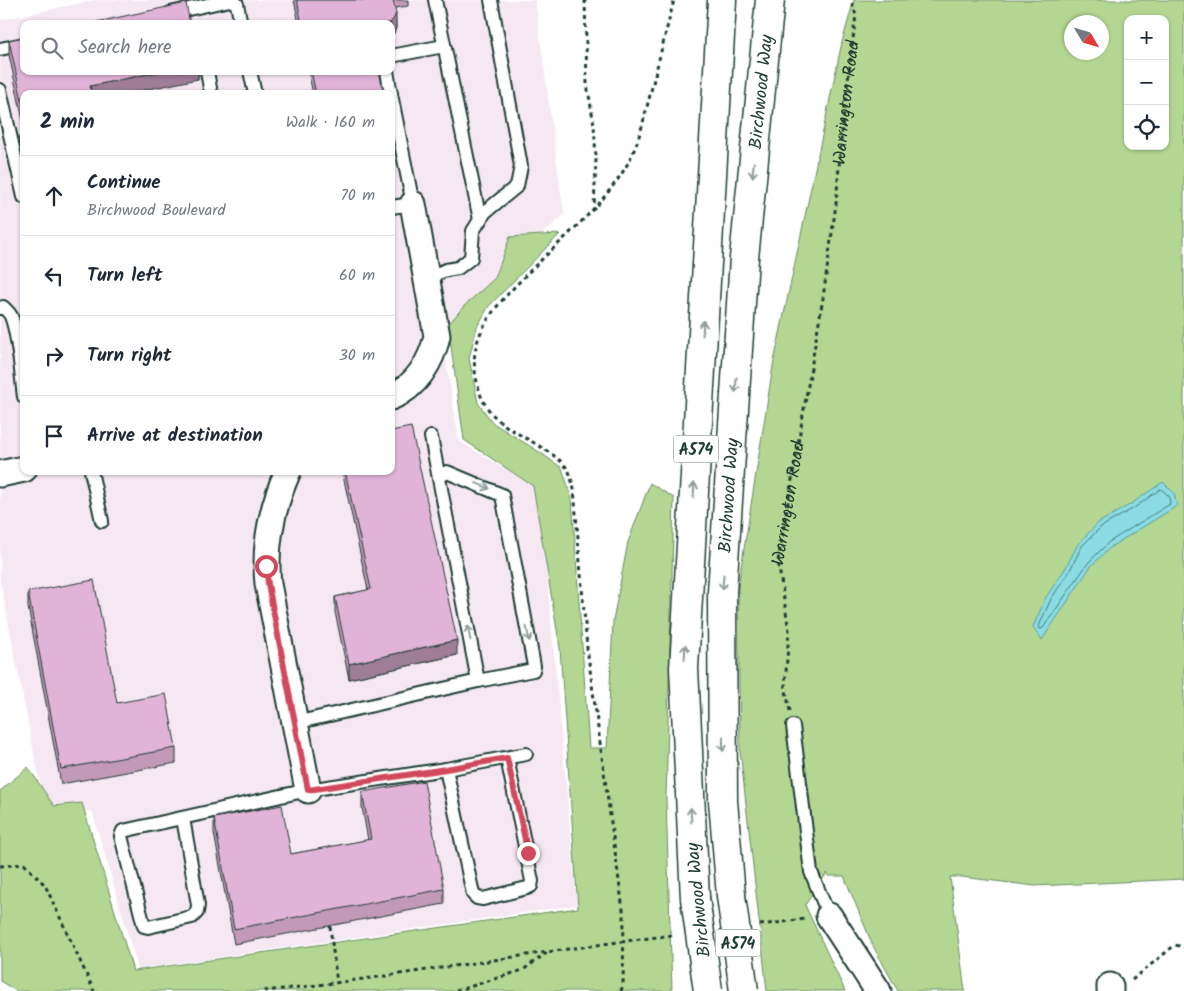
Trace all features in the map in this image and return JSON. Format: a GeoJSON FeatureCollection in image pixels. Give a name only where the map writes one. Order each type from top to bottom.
{"type":"FeatureCollection","features":[{"type":"Feature","properties":{"kind":"main road","name":"Birchwood Way"},"geometry":{"type":"LineString","coordinates":[[708,991],[695,898],[684,668],[722,0]]}},
{"type":"Feature","properties":{"kind":"main road","name":"Birchwood Way"},"geometry":{"type":"LineString","coordinates":[[744,991],[731,896],[723,801],[722,592],[744,258],[770,0]]}},
{"type":"Feature","properties":{"kind":"street"},"geometry":{"type":"LineString","coordinates":[[395,395],[413,382],[425,368],[433,352],[437,336],[426,278],[402,206]]}},
{"type":"Feature","properties":{"kind":"street"},"geometry":{"type":"LineString","coordinates":[[0,474],[20,470]]}},
{"type":"Feature","properties":{"kind":"street"},"geometry":{"type":"LineString","coordinates":[[286,475],[274,505],[266,566],[308,790]]}},
{"type":"Feature","properties":{"kind":"street"},"geometry":{"type":"LineString","coordinates":[[830,916],[878,991]]}},
{"type":"Feature","properties":{"kind":"lane"},"geometry":{"type":"LineString","coordinates":[[156,16],[230,0],[237,4],[240,20]]}},
{"type":"Feature","properties":{"kind":"lane"},"geometry":{"type":"LineString","coordinates":[[435,0],[480,220]]}},
{"type":"Feature","properties":{"kind":"lane"},"geometry":{"type":"LineString","coordinates":[[426,278],[446,270],[458,268],[471,258],[473,231],[485,212],[517,186],[521,166],[490,0]]}},
{"type":"Feature","properties":{"kind":"lane"},"geometry":{"type":"LineString","coordinates":[[0,49],[20,45]]}},
{"type":"Feature","properties":{"kind":"lane"},"geometry":{"type":"LineString","coordinates":[[395,55],[444,46]]}},
{"type":"Feature","properties":{"kind":"lane"},"geometry":{"type":"LineString","coordinates":[[207,75],[210,90]]}},
{"type":"Feature","properties":{"kind":"lane"},"geometry":{"type":"LineString","coordinates":[[251,75],[254,90]]}},
{"type":"Feature","properties":{"kind":"lane"},"geometry":{"type":"LineString","coordinates":[[388,75],[390,90]]}},
{"type":"Feature","properties":{"kind":"lane"},"geometry":{"type":"LineString","coordinates":[[0,90],[20,179]]}},
{"type":"Feature","properties":{"kind":"lane"},"geometry":{"type":"LineString","coordinates":[[395,135],[402,206]]}},
{"type":"Feature","properties":{"kind":"lane"},"geometry":{"type":"LineString","coordinates":[[0,308],[7,310],[11,315],[20,370]]}},
{"type":"Feature","properties":{"kind":"lane"},"geometry":{"type":"LineString","coordinates":[[431,437],[478,681]]}},
{"type":"Feature","properties":{"kind":"lane"},"geometry":{"type":"LineString","coordinates":[[295,723],[533,670],[534,666],[503,497],[500,493],[447,472],[439,478]]}},
{"type":"Feature","properties":{"kind":"lane"},"geometry":{"type":"LineString","coordinates":[[92,475],[102,521]]}},
{"type":"Feature","properties":{"kind":"lane"},"geometry":{"type":"LineString","coordinates":[[793,726],[811,872],[830,916]]}},
{"type":"Feature","properties":{"kind":"lane"},"geometry":{"type":"LineString","coordinates":[[184,818],[198,905],[197,912],[192,917],[148,927],[144,926],[121,836],[123,831],[308,790],[446,769],[526,754]]}},
{"type":"Feature","properties":{"kind":"lane"},"geometry":{"type":"LineString","coordinates":[[446,769],[473,894],[477,898],[483,899],[527,888],[532,881],[507,758]]}},
{"type":"Feature","properties":{"kind":"path"},"geometry":{"type":"LineString","coordinates":[[585,0],[587,84],[595,141],[594,209]]}},
{"type":"Feature","properties":{"kind":"path"},"geometry":{"type":"LineString","coordinates":[[620,991],[623,985],[624,918],[587,648],[574,489],[568,470],[555,456],[501,421],[488,409],[480,395],[475,375],[475,352],[481,333],[494,309],[594,209],[622,173],[638,145],[674,0]]}},
{"type":"Feature","properties":{"kind":"path","name":"Warrington Road"},"geometry":{"type":"LineString","coordinates":[[793,726],[786,686],[789,631],[778,562],[823,298],[836,204],[842,129],[856,15],[851,0]]}},
{"type":"Feature","properties":{"kind":"path"},"geometry":{"type":"LineString","coordinates":[[0,866],[24,864],[45,885],[94,991]]}},
{"type":"Feature","properties":{"kind":"path"},"geometry":{"type":"LineString","coordinates":[[330,926],[337,984]]}},
{"type":"Feature","properties":{"kind":"path"},"geometry":{"type":"LineString","coordinates":[[264,991],[337,984],[624,941]]}},
{"type":"Feature","properties":{"kind":"path"},"geometry":{"type":"LineString","coordinates":[[1116,987],[1176,945],[1184,947]]}},
{"type":"Feature","properties":{"kind":"path"},"geometry":{"type":"LineString","coordinates":[[456,991],[523,970],[548,952]]}},
{"type":"Feature","properties":{"kind":"shaded area"},"geometry":{"type":"Polygon","coordinates":[[[95,0],[535,0],[564,215],[510,262],[444,348],[459,441],[539,489],[577,905],[138,969],[92,811],[46,814],[0,580],[0,20],[95,0]]]}},
{"type":"Feature","properties":{"kind":"green space"},"geometry":{"type":"Polygon","coordinates":[[[854,0],[1184,0],[1184,879],[1035,886],[950,877],[965,991],[898,991],[873,946],[844,876],[828,876],[827,873],[805,905],[845,991],[767,991],[740,750],[738,587],[773,366],[842,42],[854,0]]]}},
{"type":"Feature","properties":{"kind":"green space"},"geometry":{"type":"Polygon","coordinates":[[[560,234],[489,306],[477,327],[469,358],[478,403],[493,423],[562,468],[572,499],[589,748],[607,748],[613,621],[628,542],[650,483],[674,498],[666,798],[672,991],[16,991],[0,981],[0,791],[28,767],[54,806],[82,803],[133,971],[578,908],[560,648],[533,486],[464,440],[448,325],[464,306],[495,278],[510,237],[560,234]]]}},
{"type":"Feature","properties":{"kind":"water"},"geometry":{"type":"Polygon","coordinates":[[[1163,482],[1174,493],[1177,506],[1112,546],[1091,566],[1042,640],[1033,627],[1046,597],[1065,569],[1078,544],[1098,523],[1131,504],[1163,482]]]}},
{"type":"Feature","properties":{"kind":"building"},"geometry":{"type":"Polygon","coordinates":[[[297,0],[393,0],[396,13],[392,20],[301,20],[297,0]]]}},
{"type":"Feature","properties":{"kind":"building"},"geometry":{"type":"Polygon","coordinates":[[[186,3],[189,20],[106,20],[186,3]]]}},
{"type":"Feature","properties":{"kind":"building"},"geometry":{"type":"Polygon","coordinates":[[[20,38],[20,75],[143,75],[90,86],[91,90],[20,91],[9,40],[20,38]]]}},
{"type":"Feature","properties":{"kind":"building"},"geometry":{"type":"Polygon","coordinates":[[[312,75],[380,75],[383,90],[315,90],[312,75]]]}},
{"type":"Feature","properties":{"kind":"building"},"geometry":{"type":"Polygon","coordinates":[[[411,427],[457,640],[349,664],[335,597],[371,589],[346,475],[395,475],[395,430],[411,427]]]}},
{"type":"Feature","properties":{"kind":"building"},"geometry":{"type":"Polygon","coordinates":[[[94,580],[117,703],[166,694],[176,748],[61,769],[28,592],[94,580]]]}},
{"type":"Feature","properties":{"kind":"building"},"geometry":{"type":"Polygon","coordinates":[[[424,781],[444,889],[234,929],[214,818],[282,805],[291,854],[371,839],[362,792],[424,781]]]}},
{"type":"Feature","properties":{"kind":"route"},"geometry":{"type":"LineString","coordinates":[[266,566],[308,790],[507,758],[528,853]]}}]}
